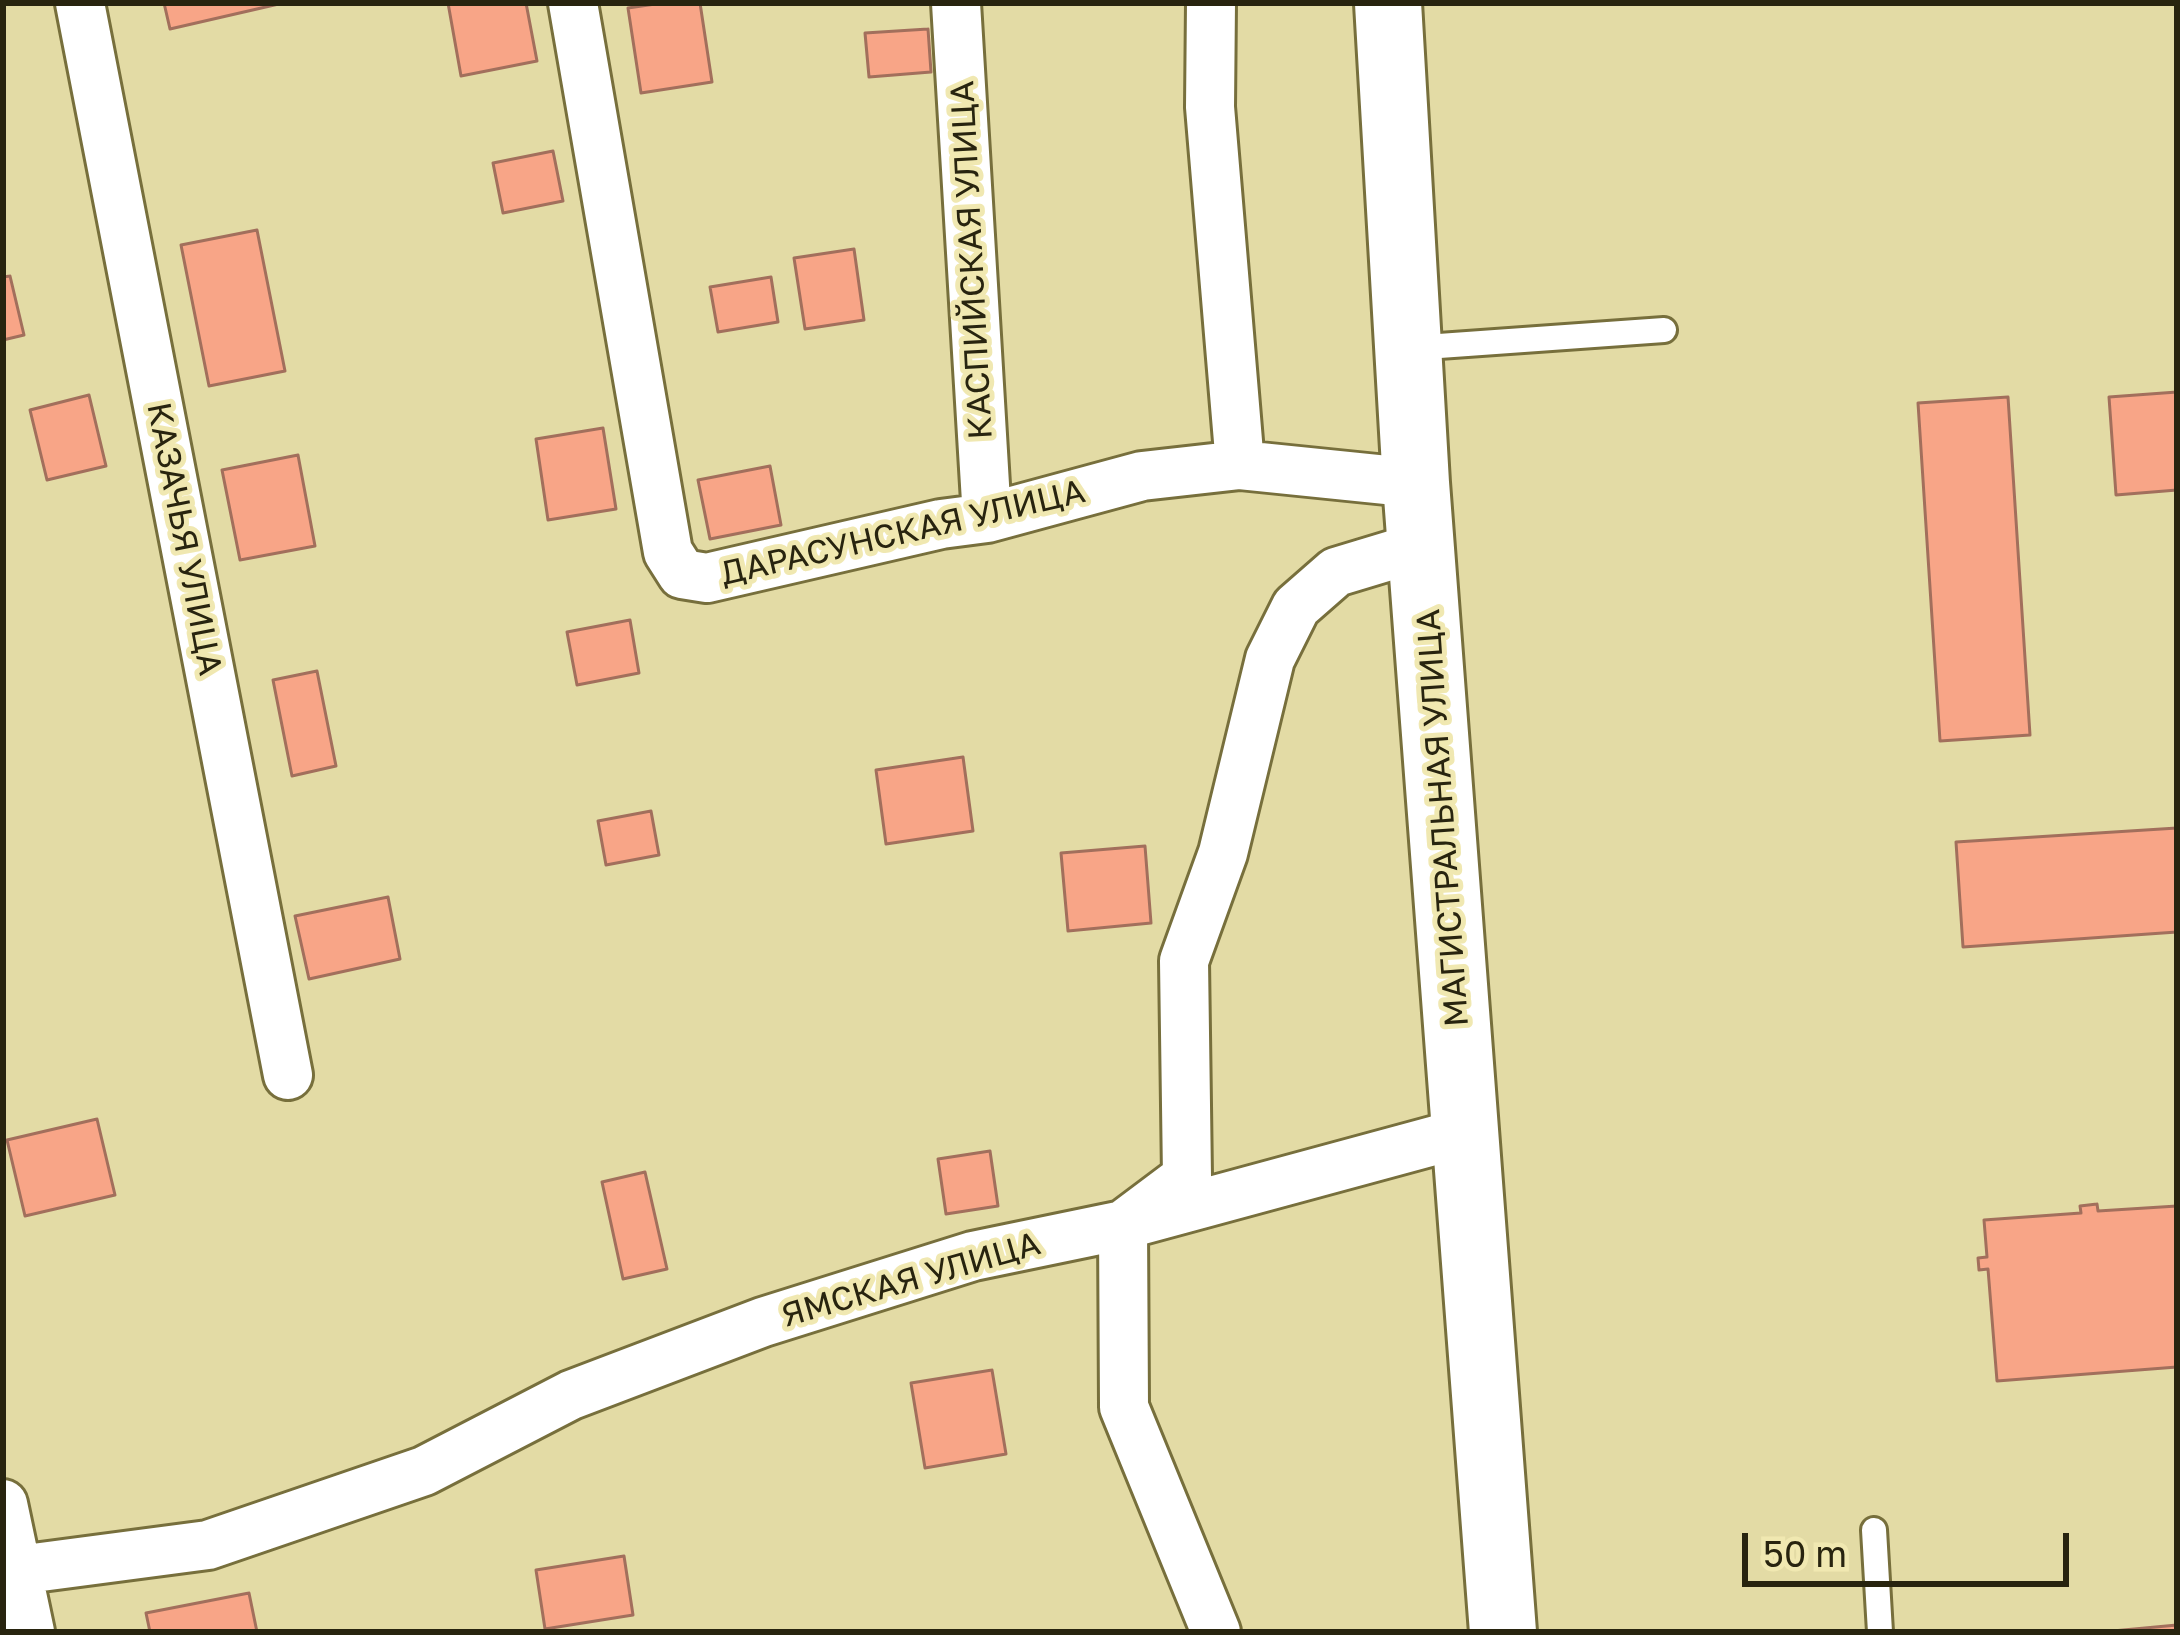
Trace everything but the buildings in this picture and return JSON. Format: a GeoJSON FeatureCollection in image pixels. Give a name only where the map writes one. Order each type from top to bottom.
{"type":"FeatureCollection","features":[{"type":"Feature","properties":{"kind":"main road","name":"МАГИСТРАЛЬНАЯ УЛИЦА"},"geometry":{"type":"LineString","coordinates":[[1388,3],[1419,514],[1503,1632]]}},
{"type":"Feature","properties":{"kind":"street","name":"КАЗАЧЬЯ УЛИЦА"},"geometry":{"type":"LineString","coordinates":[[80,3],[288,1075]]}},
{"type":"Feature","properties":{"kind":"street","name":"ДАРАСУНСКАЯ УЛИЦА"},"geometry":{"type":"LineString","coordinates":[[573,3],[668,552],[682,574],[707,578],[940,524],[987,518],[1142,476],[1240,465],[1419,514]]}},
{"type":"Feature","properties":{"kind":"street","name":"КАСПИЙСКАЯ УЛИЦА"},"geometry":{"type":"LineString","coordinates":[[956,3],[987,518]]}},
{"type":"Feature","properties":{"kind":"street"},"geometry":{"type":"LineString","coordinates":[[1211,3],[1210,107],[1240,465]]}},
{"type":"Feature","properties":{"kind":"street","name":"ЯМСКАЯ УЛИЦА"},"geometry":{"type":"LineString","coordinates":[[11,1571],[208,1545],[424,1471],[571,1395],[763,1322],[973,1256],[1124,1225],[1187,1177],[1184,961],[1223,853],[1270,659],[1296,607],[1336,572],[1419,514]]}},
{"type":"Feature","properties":{"kind":"street"},"geometry":{"type":"LineString","coordinates":[[1216,1632],[1124,1407],[1124,1225],[1466,1132]]}},
{"type":"Feature","properties":{"kind":"street"},"geometry":{"type":"LineString","coordinates":[[3,1504],[11,1571],[30,1632]]}},
{"type":"Feature","properties":{"kind":"lane"},"geometry":{"type":"LineString","coordinates":[[1408,348],[1664,330]]}},
{"type":"Feature","properties":{"kind":"lane"},"geometry":{"type":"LineString","coordinates":[[1874,1530],[1880,1632]]}}]}
